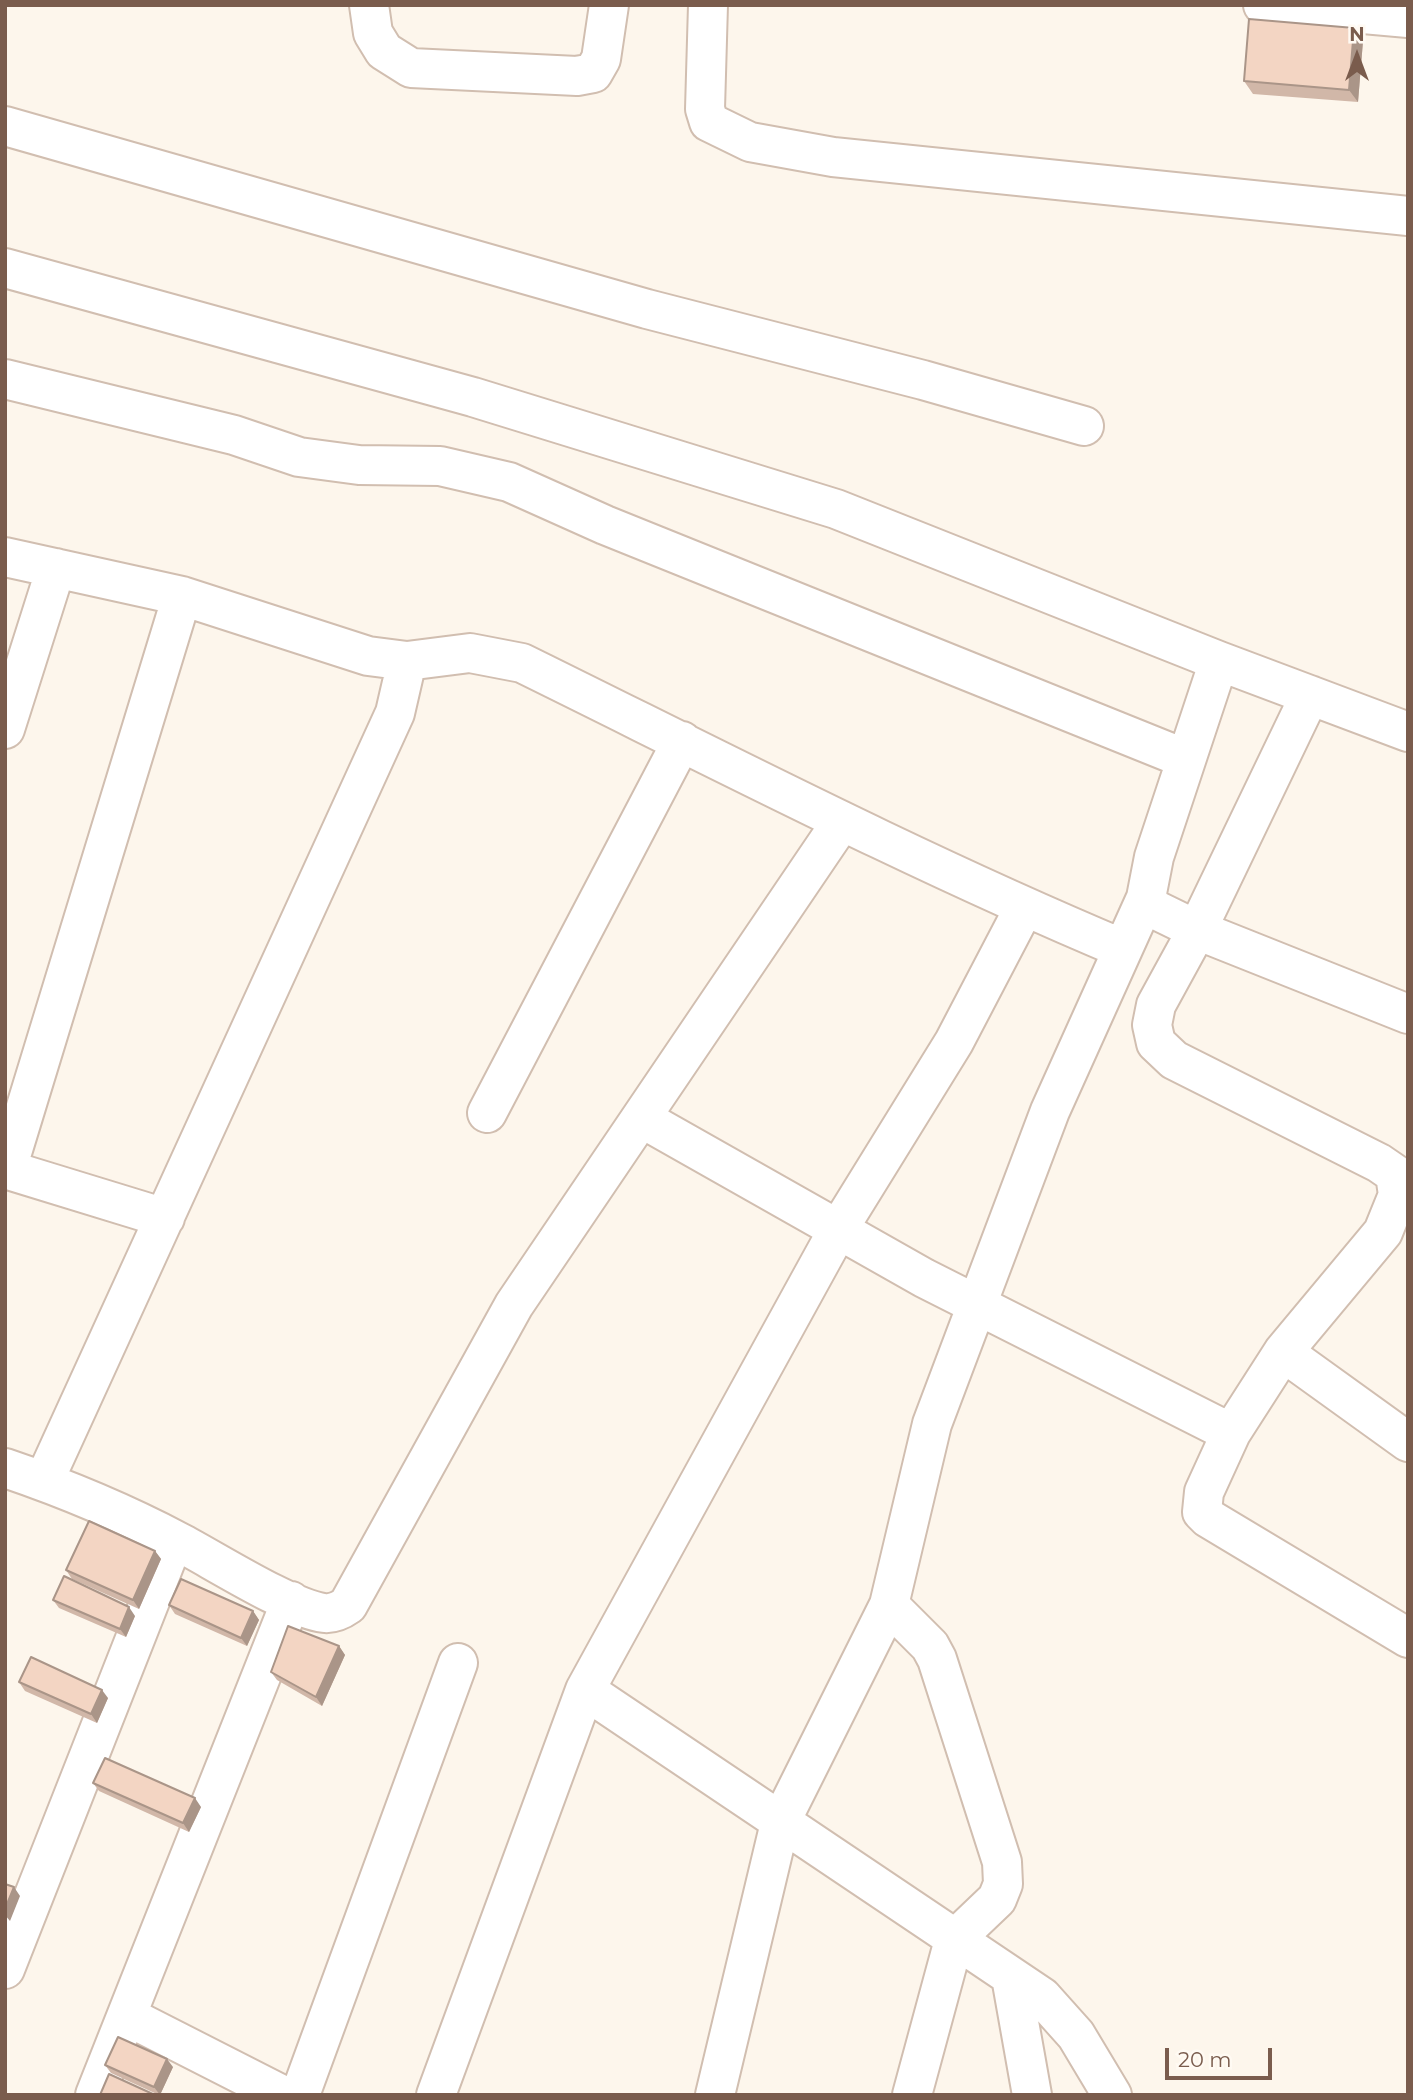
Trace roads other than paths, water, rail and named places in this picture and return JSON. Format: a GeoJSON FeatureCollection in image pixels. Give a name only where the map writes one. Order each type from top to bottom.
{"type":"FeatureCollection","features":[{"type":"Feature","properties":{"kind":"street"},"geometry":{"type":"LineString","coordinates":[[369,5],[373,33],[384,51],[411,68],[577,76],[593,73],[601,59],[609,5]]}},
{"type":"Feature","properties":{"kind":"street"},"geometry":{"type":"LineString","coordinates":[[708,5],[705,109],[709,122],[750,142],[846,159],[1408,216]]}},
{"type":"Feature","properties":{"kind":"street"},"geometry":{"type":"LineString","coordinates":[[1263,5],[1408,18]]}},
{"type":"Feature","properties":{"kind":"street"},"geometry":{"type":"LineString","coordinates":[[5,125],[647,309],[923,380],[1084,426]]}},
{"type":"Feature","properties":{"kind":"street"},"geometry":{"type":"LineString","coordinates":[[5,268],[473,397],[836,509],[1219,661],[1408,732]]}},
{"type":"Feature","properties":{"kind":"street"},"geometry":{"type":"LineString","coordinates":[[5,379],[234,435],[299,457],[359,465],[440,466],[509,482],[605,525],[1186,759]]}},
{"type":"Feature","properties":{"kind":"street"},"geometry":{"type":"LineString","coordinates":[[5,557],[182,596],[322,644],[368,656],[407,661],[470,653],[522,663],[1024,908],[1123,949]]}},
{"type":"Feature","properties":{"kind":"street"},"geometry":{"type":"LineString","coordinates":[[5,729],[56,568]]}},
{"type":"Feature","properties":{"kind":"street"},"geometry":{"type":"LineString","coordinates":[[165,1218],[6,1169],[182,596]]}},
{"type":"Feature","properties":{"kind":"street"},"geometry":{"type":"LineString","coordinates":[[44,1481],[395,713],[407,661]]}},
{"type":"Feature","properties":{"kind":"street"},"geometry":{"type":"LineString","coordinates":[[715,2095],[780,1823],[889,1605],[932,1424],[1050,1111],[1146,898],[1154,857],[1219,661]]}},
{"type":"Feature","properties":{"kind":"street"},"geometry":{"type":"LineString","coordinates":[[1156,1043],[1152,1025],[1156,1005],[1197,930],[1310,695]]}},
{"type":"Feature","properties":{"kind":"street"},"geometry":{"type":"LineString","coordinates":[[487,1113],[682,741]]}},
{"type":"Feature","properties":{"kind":"street"},"geometry":{"type":"LineString","coordinates":[[5,1468],[44,1481],[174,1539],[291,1601],[324,1613],[340,1611],[348,1605],[514,1305],[643,1119],[842,821]]}},
{"type":"Feature","properties":{"kind":"street"},"geometry":{"type":"LineString","coordinates":[[1146,898],[1154,909],[1197,930],[1408,1014]]}},
{"type":"Feature","properties":{"kind":"street"},"geometry":{"type":"LineString","coordinates":[[436,2095],[584,1690],[839,1228],[954,1042],[1024,908]]}},
{"type":"Feature","properties":{"kind":"street"},"geometry":{"type":"LineString","coordinates":[[1094,1010],[1156,1043],[1174,1060],[1197,1073],[1379,1163],[1401,1161],[1395,1241],[1283,1352],[1231,1433],[1203,1492],[1202,1512],[1408,1638]]}},
{"type":"Feature","properties":{"kind":"street"},"geometry":{"type":"LineString","coordinates":[[643,1119],[925,1278],[1231,1433]]}},
{"type":"Feature","properties":{"kind":"street"},"geometry":{"type":"LineString","coordinates":[[1283,1352],[1408,1442]]}},
{"type":"Feature","properties":{"kind":"street"},"geometry":{"type":"LineString","coordinates":[[5,1969],[174,1539]]}},
{"type":"Feature","properties":{"kind":"street"},"geometry":{"type":"LineString","coordinates":[[95,2095],[291,1601]]}},
{"type":"Feature","properties":{"kind":"street"},"geometry":{"type":"LineString","coordinates":[[889,1605],[930,1646],[937,1660],[1002,1862],[1003,1884],[997,1899],[954,1940],[912,2095]]}},
{"type":"Feature","properties":{"kind":"street"},"geometry":{"type":"LineString","coordinates":[[300,2095],[458,1663]]}},
{"type":"Feature","properties":{"kind":"street"},"geometry":{"type":"LineString","coordinates":[[584,1690],[1042,1997],[1066,2021],[1112,2095]]}},
{"type":"Feature","properties":{"kind":"street"},"geometry":{"type":"LineString","coordinates":[[1011,1977],[1032,2095]]}},
{"type":"Feature","properties":{"kind":"street"},"geometry":{"type":"LineString","coordinates":[[127,2016],[282,2095]]}}]}
